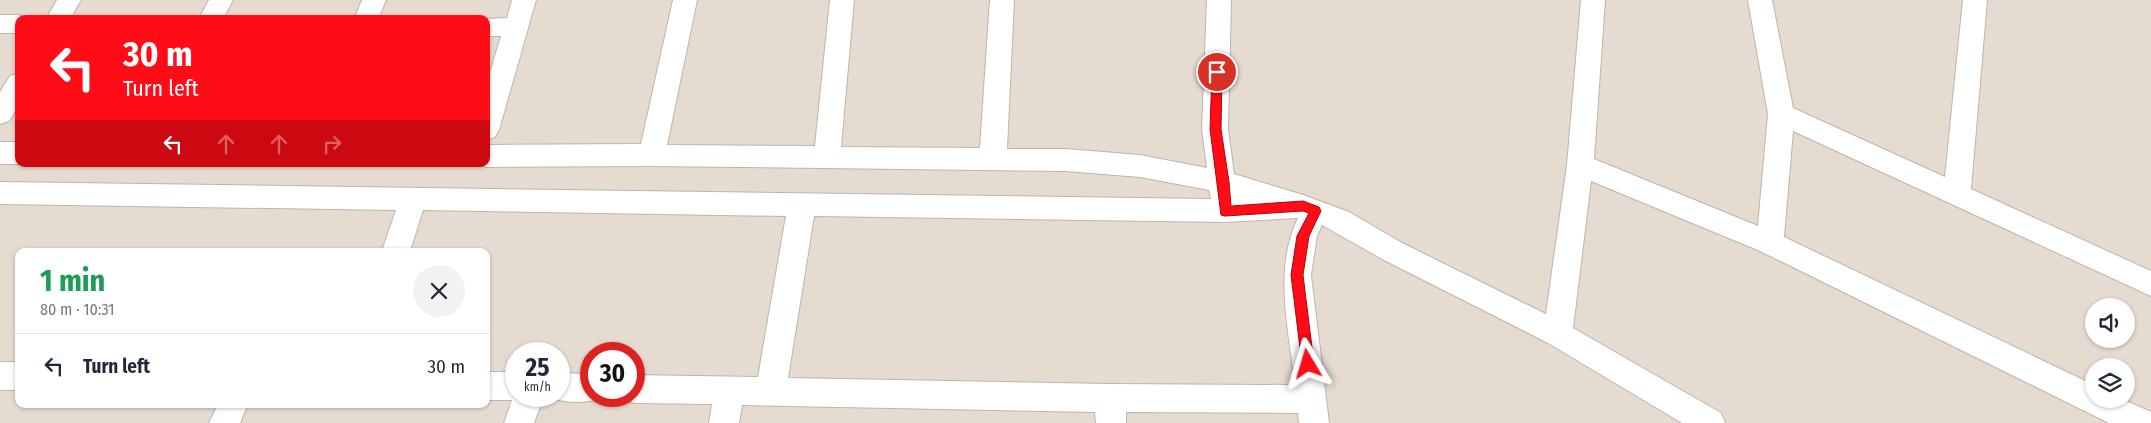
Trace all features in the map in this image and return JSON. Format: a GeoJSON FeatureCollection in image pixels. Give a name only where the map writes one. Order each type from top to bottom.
{"type":"FeatureCollection","features":[{"type":"Feature","properties":{"kind":"street"},"geometry":{"type":"LineString","coordinates":[[60,15],[69,0]]}},
{"type":"Feature","properties":{"kind":"street"},"geometry":{"type":"LineString","coordinates":[[213,15],[221,0]]}},
{"type":"Feature","properties":{"kind":"street"},"geometry":{"type":"LineString","coordinates":[[368,15],[374,0]]}},
{"type":"Feature","properties":{"kind":"street"},"geometry":{"type":"LineString","coordinates":[[490,116],[524,0]]}},
{"type":"Feature","properties":{"kind":"street"},"geometry":{"type":"LineString","coordinates":[[652,155],[685,0]]}},
{"type":"Feature","properties":{"kind":"street"},"geometry":{"type":"LineString","coordinates":[[827,157],[842,0]]}},
{"type":"Feature","properties":{"kind":"street"},"geometry":{"type":"LineString","coordinates":[[993,158],[1002,0]]}},
{"type":"Feature","properties":{"kind":"street"},"geometry":{"type":"LineString","coordinates":[[1219,0],[1215,129],[1224,182],[1225,211]]}},
{"type":"Feature","properties":{"kind":"street"},"geometry":{"type":"LineString","coordinates":[[1558,334],[1580,165],[1593,0]]}},
{"type":"Feature","properties":{"kind":"street"},"geometry":{"type":"LineString","coordinates":[[1760,0],[1781,114],[1770,243]]}},
{"type":"Feature","properties":{"kind":"street"},"geometry":{"type":"LineString","coordinates":[[1957,195],[1967,1]]}},
{"type":"Feature","properties":{"kind":"street"},"geometry":{"type":"LineString","coordinates":[[0,24],[15,24]]}},
{"type":"Feature","properties":{"kind":"street"},"geometry":{"type":"LineString","coordinates":[[490,27],[515,27]]}},
{"type":"Feature","properties":{"kind":"street"},"geometry":{"type":"LineString","coordinates":[[0,114],[15,90]]}},
{"type":"Feature","properties":{"kind":"street"},"geometry":{"type":"LineString","coordinates":[[1781,114],[2151,284]]}},
{"type":"Feature","properties":{"kind":"street"},"geometry":{"type":"LineString","coordinates":[[0,153],[15,153]]}},
{"type":"Feature","properties":{"kind":"street"},"geometry":{"type":"LineString","coordinates":[[490,156],[652,155],[1066,160],[1140,166],[1224,182],[1309,208],[1339,220],[1392,251],[1558,334],[1710,423]]}},
{"type":"Feature","properties":{"kind":"street"},"geometry":{"type":"LineString","coordinates":[[1580,165],[1770,243],[2141,423]]}},
{"type":"Feature","properties":{"kind":"street"},"geometry":{"type":"LineString","coordinates":[[0,192],[1225,211],[1309,208]]}},
{"type":"Feature","properties":{"kind":"street"},"geometry":{"type":"LineString","coordinates":[[397,248],[413,199]]}},
{"type":"Feature","properties":{"kind":"street"},"geometry":{"type":"LineString","coordinates":[[771,391],[802,205]]}},
{"type":"Feature","properties":{"kind":"street"},"geometry":{"type":"LineString","coordinates":[[645,389],[771,391],[1111,411],[1313,411],[1297,275],[1309,208]]}},
{"type":"Feature","properties":{"kind":"street"},"geometry":{"type":"LineString","coordinates":[[0,376],[15,376]]}},
{"type":"Feature","properties":{"kind":"street"},"geometry":{"type":"LineString","coordinates":[[490,386],[505,386]]}},
{"type":"Feature","properties":{"kind":"street"},"geometry":{"type":"LineString","coordinates":[[724,423],[730,391]]}},
{"type":"Feature","properties":{"kind":"street"},"geometry":{"type":"LineString","coordinates":[[519,423],[524,407]]}},
{"type":"Feature","properties":{"kind":"street"},"geometry":{"type":"LineString","coordinates":[[224,423],[231,408]]}},
{"type":"Feature","properties":{"kind":"shaded area"},"geometry":{"type":"Polygon","coordinates":[[[0,0],[2151,0],[2151,423],[0,423],[0,0]]]}},
{"type":"Feature","properties":{"kind":"route"},"geometry":{"type":"LineString","coordinates":[[1217,72],[1215,129],[1224,182],[1225,211],[1303,206],[1315,211],[1303,236],[1297,275],[1308,364]]}}]}
